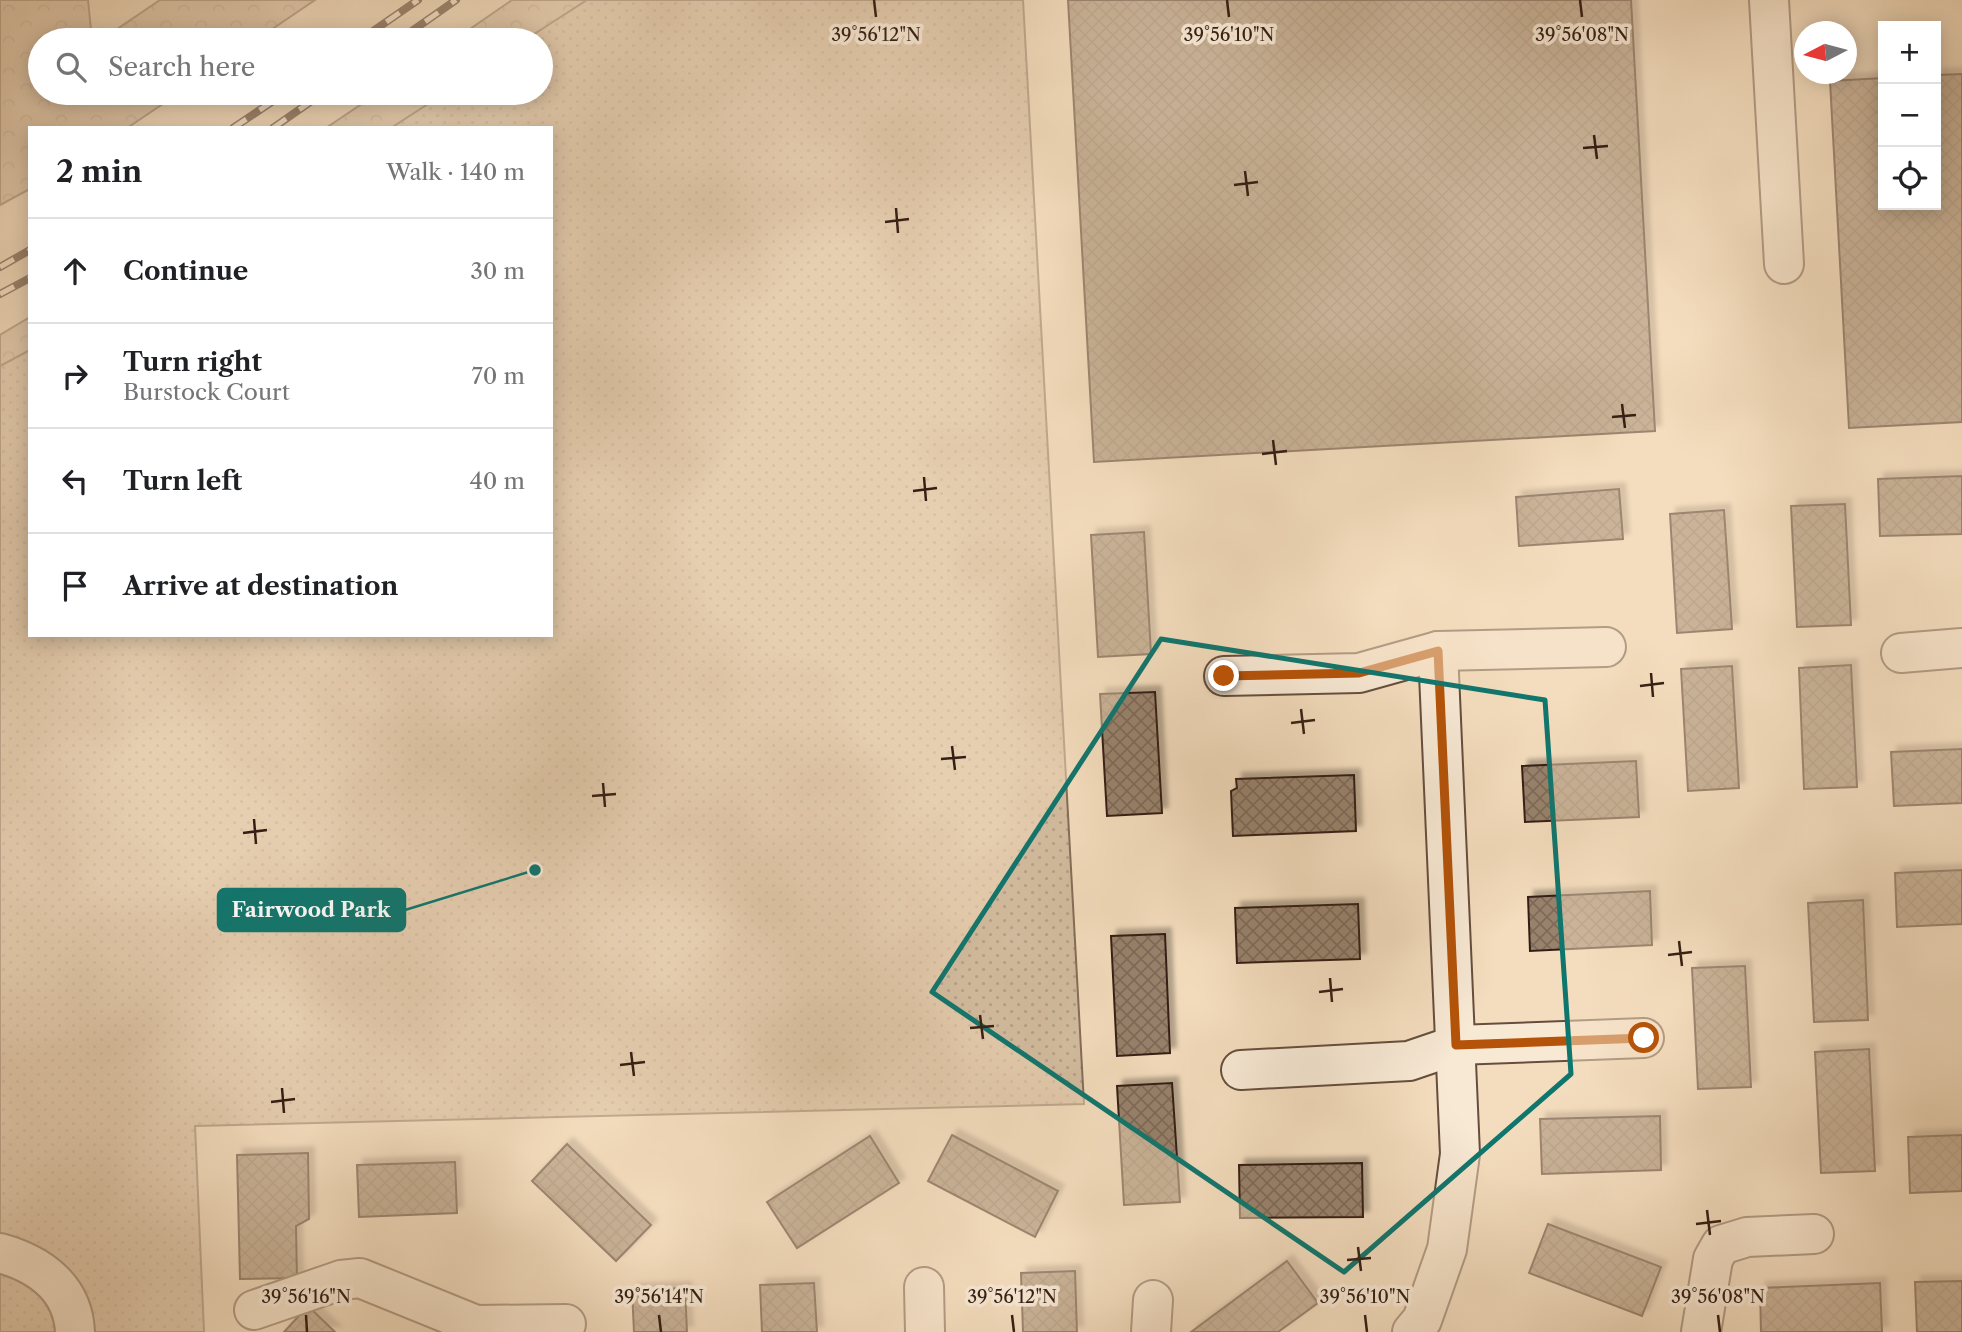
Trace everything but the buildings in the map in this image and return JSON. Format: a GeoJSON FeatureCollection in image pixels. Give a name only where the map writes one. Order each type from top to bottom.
{"type":"FeatureCollection","features":[{"type":"Feature","properties":{"kind":"street"},"geometry":{"type":"LineString","coordinates":[[1769,0],[1784,264]]}},
{"type":"Feature","properties":{"kind":"street"},"geometry":{"type":"LineString","coordinates":[[1224,676],[1359,673],[1438,651],[1606,647]]}},
{"type":"Feature","properties":{"kind":"street"},"geometry":{"type":"LineString","coordinates":[[1901,653],[1962,648]]}},
{"type":"Feature","properties":{"kind":"street"},"geometry":{"type":"LineString","coordinates":[[1427,1328],[1447,1249],[1460,1154],[1438,651]]}},
{"type":"Feature","properties":{"kind":"street"},"geometry":{"type":"LineString","coordinates":[[1241,1070],[1409,1061],[1456,1045],[1644,1038]]}},
{"type":"Feature","properties":{"kind":"street"},"geometry":{"type":"LineString","coordinates":[[1701,1332],[1713,1259],[1721,1245],[1747,1237],[1814,1234]]}},
{"type":"Feature","properties":{"kind":"street"},"geometry":{"type":"LineString","coordinates":[[0,1253],[28,1261],[52,1278],[68,1304],[75,1332]]}},
{"type":"Feature","properties":{"kind":"street"},"geometry":{"type":"LineString","coordinates":[[254,1310],[341,1280],[359,1278],[476,1328],[566,1324]]}},
{"type":"Feature","properties":{"kind":"street"},"geometry":{"type":"LineString","coordinates":[[924,1287],[925,1332]]}},
{"type":"Feature","properties":{"kind":"highlighted area"},"geometry":{"type":"Polygon","coordinates":[[[1161,639],[1545,700],[1571,1074],[1344,1272],[932,992],[1161,639]]]}},
{"type":"Feature","properties":{"kind":"green space"},"geometry":{"type":"Polygon","coordinates":[[[0,0],[88,0],[91,28],[28,28],[28,105],[161,105],[130,126],[28,126],[28,190],[0,205],[0,0]]]}},
{"type":"Feature","properties":{"kind":"green space"},"geometry":{"type":"Polygon","coordinates":[[[160,0],[315,0],[274,28],[119,28],[160,0]]]}},
{"type":"Feature","properties":{"kind":"green space"},"geometry":{"type":"Polygon","coordinates":[[[512,0],[689,0],[553,90],[553,28],[471,28],[512,0]]]}},
{"type":"Feature","properties":{"kind":"green space"},"geometry":{"type":"Polygon","coordinates":[[[587,0],[1023,0],[1084,1104],[195,1126],[204,1332],[0,1332],[0,366],[28,351],[28,637],[553,637],[553,126],[394,126],[426,105],[553,105],[553,28],[544,28],[587,0]]]}},
{"type":"Feature","properties":{"kind":"green space"},"geometry":{"type":"Polygon","coordinates":[[[360,105],[530,105],[488,126],[329,126],[360,105]]]}},
{"type":"Feature","properties":{"kind":"green space"},"geometry":{"type":"Polygon","coordinates":[[[28,318],[28,446],[0,459],[0,335],[28,318]]]}},
{"type":"Feature","properties":{"kind":"railway"},"geometry":{"type":"LineString","coordinates":[[377,28],[418,0]]}},
{"type":"Feature","properties":{"kind":"railway"},"geometry":{"type":"LineString","coordinates":[[416,28],[456,0]]}},
{"type":"Feature","properties":{"kind":"railway"},"geometry":{"type":"LineString","coordinates":[[236,126],[267,105]]}},
{"type":"Feature","properties":{"kind":"railway"},"geometry":{"type":"LineString","coordinates":[[276,126],[306,105]]}},
{"type":"Feature","properties":{"kind":"railway"},"geometry":{"type":"LineString","coordinates":[[0,267],[28,251]]}},
{"type":"Feature","properties":{"kind":"railway"},"geometry":{"type":"LineString","coordinates":[[0,294],[28,279]]}},
{"type":"Feature","properties":{"kind":"place","name":"Fairwood Park"},"geometry":{"type":"Point","coordinates":[535,870]}},
{"type":"Feature","properties":{"kind":"route"},"geometry":{"type":"LineString","coordinates":[[1224,676],[1359,673],[1438,651],[1456,1045],[1644,1038]]}}]}
